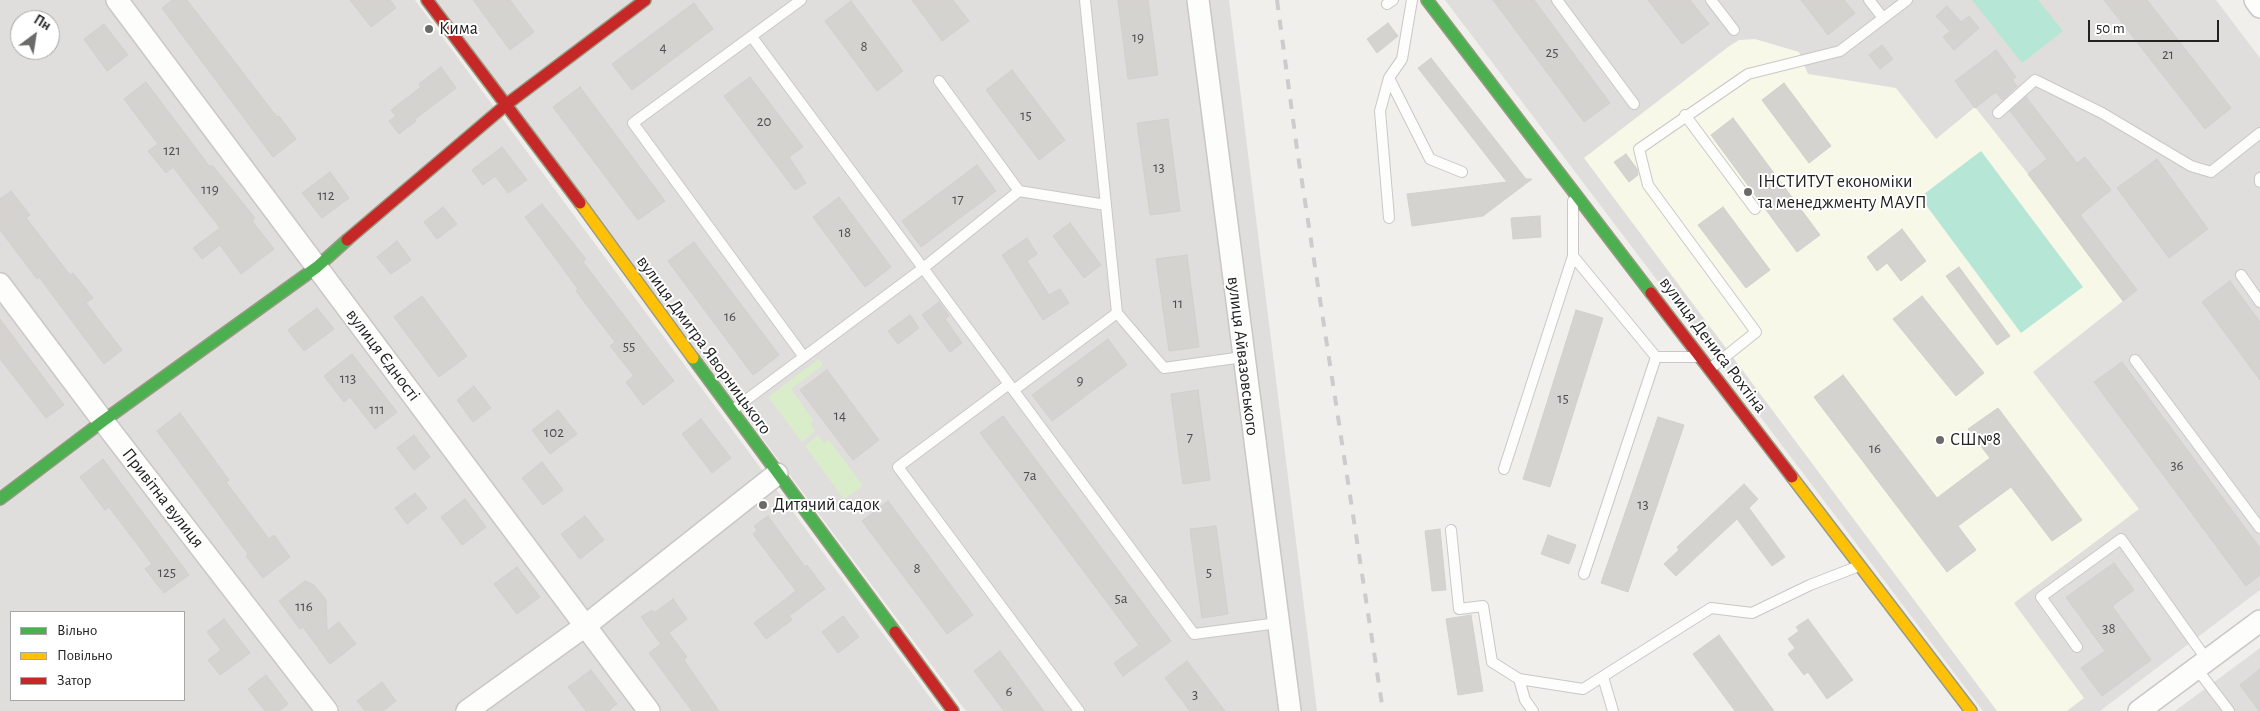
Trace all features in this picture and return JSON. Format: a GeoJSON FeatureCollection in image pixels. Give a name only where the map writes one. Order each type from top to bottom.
{"type":"FeatureCollection","features":[{"type":"Feature","properties":{"kind":"street","name":"вулиця Єдності"},"geometry":{"type":"LineString","coordinates":[[117,0],[648,711]]}},
{"type":"Feature","properties":{"kind":"street","name":"вулиця Дмитра Яворницького"},"geometry":{"type":"LineString","coordinates":[[427,0],[507,104],[777,474],[953,711]]}},
{"type":"Feature","properties":{"kind":"street"},"geometry":{"type":"LineString","coordinates":[[0,499],[103,421],[317,267],[507,104],[645,0]]}},
{"type":"Feature","properties":{"kind":"street","name":"вулиця Айвазовського"},"geometry":{"type":"LineString","coordinates":[[1198,0],[1290,711]]}},
{"type":"Feature","properties":{"kind":"street","name":"вулиця Дениса Рохтіна"},"geometry":{"type":"LineString","coordinates":[[1427,0],[1971,711]]}},
{"type":"Feature","properties":{"kind":"street"},"geometry":{"type":"LineString","coordinates":[[2254,0],[2260,7]]}},
{"type":"Feature","properties":{"kind":"street","name":"Привітна вулиця"},"geometry":{"type":"LineString","coordinates":[[0,284],[103,421],[327,711]]}},
{"type":"Feature","properties":{"kind":"street"},"geometry":{"type":"LineString","coordinates":[[467,711],[585,626],[777,474]]}},
{"type":"Feature","properties":{"kind":"street"},"geometry":{"type":"LineString","coordinates":[[2140,711],[2260,621]]}},
{"type":"Feature","properties":{"kind":"lane"},"geometry":{"type":"LineString","coordinates":[[800,0],[633,123],[804,357]]}},
{"type":"Feature","properties":{"kind":"lane"},"geometry":{"type":"LineString","coordinates":[[1085,0],[1117,313],[1164,368],[1243,357]]}},
{"type":"Feature","properties":{"kind":"lane"},"geometry":{"type":"LineString","coordinates":[[1389,218],[1380,111],[1389,78],[1402,59],[1412,0]]}},
{"type":"Feature","properties":{"kind":"lane"},"geometry":{"type":"LineString","coordinates":[[1557,0],[1634,104]]}},
{"type":"Feature","properties":{"kind":"lane"},"geometry":{"type":"LineString","coordinates":[[1711,0],[1734,30]]}},
{"type":"Feature","properties":{"kind":"lane"},"geometry":{"type":"LineString","coordinates":[[1869,0],[1883,18]]}},
{"type":"Feature","properties":{"kind":"lane"},"geometry":{"type":"LineString","coordinates":[[1709,369],[1756,332],[1648,184],[1639,149],[1685,115],[1748,74],[1840,51],[1907,0]]}},
{"type":"Feature","properties":{"kind":"lane"},"geometry":{"type":"LineString","coordinates":[[752,37],[1194,634],[1278,623]]}},
{"type":"Feature","properties":{"kind":"lane"},"geometry":{"type":"LineString","coordinates":[[1389,78],[1430,159],[1462,172]]}},
{"type":"Feature","properties":{"kind":"lane"},"geometry":{"type":"LineString","coordinates":[[1998,113],[2036,80],[2102,113],[2191,166],[2211,172],[2260,133]]}},
{"type":"Feature","properties":{"kind":"lane"},"geometry":{"type":"LineString","coordinates":[[939,81],[1019,191],[1106,204]]}},
{"type":"Feature","properties":{"kind":"lane"},"geometry":{"type":"LineString","coordinates":[[1685,115],[1755,208]]}},
{"type":"Feature","properties":{"kind":"lane"},"geometry":{"type":"LineString","coordinates":[[731,411],[922,269],[1019,191]]}},
{"type":"Feature","properties":{"kind":"lane"},"geometry":{"type":"LineString","coordinates":[[1504,469],[1573,256],[1573,191]]}},
{"type":"Feature","properties":{"kind":"lane"},"geometry":{"type":"LineString","coordinates":[[1573,256],[1656,357]]}},
{"type":"Feature","properties":{"kind":"lane"},"geometry":{"type":"LineString","coordinates":[[2241,275],[2260,302]]}},
{"type":"Feature","properties":{"kind":"lane"},"geometry":{"type":"LineString","coordinates":[[1079,711],[898,467],[1117,313]]}},
{"type":"Feature","properties":{"kind":"lane"},"geometry":{"type":"LineString","coordinates":[[1656,357],[1700,357]]}},
{"type":"Feature","properties":{"kind":"lane"},"geometry":{"type":"LineString","coordinates":[[1584,574],[1656,357]]}},
{"type":"Feature","properties":{"kind":"lane"},"geometry":{"type":"LineString","coordinates":[[2135,360],[2260,528]]}},
{"type":"Feature","properties":{"kind":"lane"},"geometry":{"type":"LineString","coordinates":[[1451,530],[1459,609],[1483,606],[1492,662],[1519,679],[1583,689],[1711,608],[1752,612],[1810,585],[1860,565]]}},
{"type":"Feature","properties":{"kind":"lane"},"geometry":{"type":"LineString","coordinates":[[2077,646],[2041,597],[2121,539],[2202,664],[2229,711]]}},
{"type":"Feature","properties":{"kind":"lane"},"geometry":{"type":"LineString","coordinates":[[1603,677],[1613,711]]}},
{"type":"Feature","properties":{"kind":"lane"},"geometry":{"type":"LineString","coordinates":[[1519,679],[1525,700],[1533,711]]}},
{"type":"Feature","properties":{"kind":"shaded area"},"geometry":{"type":"Polygon","coordinates":[[[0,0],[415,0],[940,711],[0,711],[0,0]]]}},
{"type":"Feature","properties":{"kind":"shaded area"},"geometry":{"type":"Polygon","coordinates":[[[435,0],[1229,0],[1317,711],[966,711],[435,0]]]}},
{"type":"Feature","properties":{"kind":"shaded area"},"geometry":{"type":"Polygon","coordinates":[[[1445,0],[2216,0],[2260,58],[2260,590],[2100,711],[1983,711],[1445,0]]]}},
{"type":"Feature","properties":{"kind":"shaded area","name":"СШ№8"},"geometry":{"type":"Polygon","coordinates":[[[1755,39],[1799,52],[1808,74],[1896,88],[1936,139],[1975,107],[2123,301],[2033,372],[2139,509],[2014,603],[2084,698],[2067,711],[1997,711],[1584,158],[1728,47],[1739,40],[1755,39]]]}},
{"type":"Feature","properties":{"kind":"shaded area"},"geometry":{"type":"Polygon","coordinates":[[[2260,648],[2260,711],[2175,711],[2260,648]]]}},
{"type":"Feature","properties":{"kind":"green space"},"geometry":{"type":"Polygon","coordinates":[[[1972,0],[2038,0],[2063,31],[2022,63],[1972,0]]]}},
{"type":"Feature","properties":{"kind":"green space"},"geometry":{"type":"Polygon","coordinates":[[[1981,151],[2083,287],[2021,333],[1920,197],[1981,151]]]}},
{"type":"Feature","properties":{"kind":"green space"},"geometry":{"type":"Polygon","coordinates":[[[819,359],[823,365],[791,389],[813,420],[811,425],[815,431],[802,442],[768,397],[819,359]]]}},
{"type":"Feature","properties":{"kind":"green space"},"geometry":{"type":"Polygon","coordinates":[[[818,435],[824,443],[829,440],[863,486],[844,499],[805,446],[818,435]]]}},
{"type":"Feature","properties":{"kind":"building"},"geometry":{"type":"Polygon","coordinates":[[[172,0],[187,0],[296,139],[273,157],[162,8],[172,0]]]}},
{"type":"Feature","properties":{"kind":"building"},"geometry":{"type":"Polygon","coordinates":[[[350,0],[390,0],[396,8],[371,27],[350,0]]]}},
{"type":"Feature","properties":{"kind":"building"},"geometry":{"type":"Polygon","coordinates":[[[473,0],[510,0],[534,32],[510,50],[473,0]]]}},
{"type":"Feature","properties":{"kind":"building"},"geometry":{"type":"Polygon","coordinates":[[[912,0],[953,0],[969,21],[942,41],[912,0]]]}},
{"type":"Feature","properties":{"kind":"building"},"geometry":{"type":"Polygon","coordinates":[[[1118,0],[1148,0],[1158,75],[1128,79],[1118,0]]]}},
{"type":"Feature","properties":{"kind":"building"},"geometry":{"type":"Polygon","coordinates":[[[1493,0],[1534,0],[1610,103],[1584,122],[1493,0]]]}},
{"type":"Feature","properties":{"kind":"building"},"geometry":{"type":"Polygon","coordinates":[[[1648,0],[1690,0],[1709,24],[1682,44],[1648,0]]]}},
{"type":"Feature","properties":{"kind":"building"},"geometry":{"type":"Polygon","coordinates":[[[1801,0],[1844,0],[1855,13],[1828,35],[1801,0]]]}},
{"type":"Feature","properties":{"kind":"building"},"geometry":{"type":"Polygon","coordinates":[[[2104,0],[2147,0],[2231,108],[2205,129],[2104,0]]]}},
{"type":"Feature","properties":{"kind":"building"},"geometry":{"type":"Polygon","coordinates":[[[851,1],[903,71],[877,91],[825,21],[851,1]]]}},
{"type":"Feature","properties":{"kind":"building"},"geometry":{"type":"Polygon","coordinates":[[[694,3],[713,29],[632,90],[612,64],[694,3]]]}},
{"type":"Feature","properties":{"kind":"building"},"geometry":{"type":"Polygon","coordinates":[[[1947,6],[1961,22],[1969,16],[1979,28],[1954,50],[1943,37],[1950,31],[1936,16],[1947,6]]]}},
{"type":"Feature","properties":{"kind":"building"},"geometry":{"type":"Polygon","coordinates":[[[1388,23],[1398,36],[1377,53],[1367,39],[1388,23]]]}},
{"type":"Feature","properties":{"kind":"building"},"geometry":{"type":"Polygon","coordinates":[[[104,24],[128,55],[107,71],[84,39],[104,24]]]}},
{"type":"Feature","properties":{"kind":"building"},"geometry":{"type":"Polygon","coordinates":[[[1882,45],[1893,59],[1880,69],[1869,55],[1882,45]]]}},
{"type":"Feature","properties":{"kind":"building"},"geometry":{"type":"Polygon","coordinates":[[[1996,50],[2016,77],[2012,80],[2017,86],[2002,100],[1996,92],[1975,108],[1955,81],[1996,50]]]}},
{"type":"Feature","properties":{"kind":"building"},"geometry":{"type":"Polygon","coordinates":[[[1431,58],[1526,179],[1532,179],[1483,216],[1412,226],[1407,194],[1507,182],[1418,68],[1431,58]]]}},
{"type":"Feature","properties":{"kind":"building"},"geometry":{"type":"Polygon","coordinates":[[[441,67],[456,88],[415,119],[416,121],[399,134],[389,121],[396,116],[391,110],[421,87],[419,84],[441,67]]]}},
{"type":"Feature","properties":{"kind":"building"},"geometry":{"type":"Polygon","coordinates":[[[1012,70],[1065,140],[1039,160],[986,90],[1012,70]]]}},
{"type":"Feature","properties":{"kind":"building"},"geometry":{"type":"Polygon","coordinates":[[[750,77],[803,147],[789,157],[806,183],[795,190],[724,96],[750,77]]]}},
{"type":"Feature","properties":{"kind":"building"},"geometry":{"type":"Polygon","coordinates":[[[146,82],[210,167],[212,165],[255,218],[252,221],[274,249],[241,274],[220,245],[202,259],[193,248],[220,228],[173,167],[166,173],[148,151],[158,144],[124,99],[146,82]]]}},
{"type":"Feature","properties":{"kind":"building"},"geometry":{"type":"Polygon","coordinates":[[[1784,83],[1831,146],[1809,163],[1762,100],[1784,83]]]}},
{"type":"Feature","properties":{"kind":"building"},"geometry":{"type":"Polygon","coordinates":[[[580,87],[665,201],[638,220],[553,107],[580,87]]]}},
{"type":"Feature","properties":{"kind":"building"},"geometry":{"type":"Polygon","coordinates":[[[2026,97],[2077,163],[2085,157],[2111,190],[2080,215],[2137,290],[2123,301],[2028,174],[2047,159],[2010,111],[2026,97]]]}},
{"type":"Feature","properties":{"kind":"building"},"geometry":{"type":"Polygon","coordinates":[[[1733,118],[1820,235],[1797,252],[1711,135],[1733,118]]]}},
{"type":"Feature","properties":{"kind":"building"},"geometry":{"type":"Polygon","coordinates":[[[1168,119],[1180,211],[1150,215],[1137,123],[1168,119]]]}},
{"type":"Feature","properties":{"kind":"building"},"geometry":{"type":"Polygon","coordinates":[[[502,147],[527,180],[508,193],[495,176],[483,185],[472,170],[502,147]]]}},
{"type":"Feature","properties":{"kind":"building"},"geometry":{"type":"Polygon","coordinates":[[[1626,154],[1637,169],[1638,175],[1629,182],[1614,162],[1626,154]]]}},
{"type":"Feature","properties":{"kind":"building"},"geometry":{"type":"Polygon","coordinates":[[[2157,159],[2208,229],[2169,258],[2117,188],[2157,159]]]}},
{"type":"Feature","properties":{"kind":"building"},"geometry":{"type":"Polygon","coordinates":[[[977,165],[996,191],[921,247],[902,221],[977,165]]]}},
{"type":"Feature","properties":{"kind":"building"},"geometry":{"type":"Polygon","coordinates":[[[330,172],[349,198],[322,218],[302,193],[330,172]]]}},
{"type":"Feature","properties":{"kind":"building"},"geometry":{"type":"Polygon","coordinates":[[[11,191],[30,215],[26,218],[70,275],[73,273],[93,298],[86,303],[122,350],[104,364],[39,277],[37,279],[0,230],[0,199],[11,191]]]}},
{"type":"Feature","properties":{"kind":"building"},"geometry":{"type":"Polygon","coordinates":[[[839,197],[891,267],[865,287],[813,217],[839,197]]]}},
{"type":"Feature","properties":{"kind":"building"},"geometry":{"type":"Polygon","coordinates":[[[542,204],[586,259],[583,262],[674,381],[643,405],[626,382],[634,376],[610,346],[615,342],[576,291],[578,289],[525,217],[542,204]]]}},
{"type":"Feature","properties":{"kind":"building"},"geometry":{"type":"Polygon","coordinates":[[[443,207],[457,224],[437,239],[424,222],[443,207]]]}},
{"type":"Feature","properties":{"kind":"building"},"geometry":{"type":"Polygon","coordinates":[[[1723,207],[1770,270],[1746,288],[1698,225],[1723,207]]]}},
{"type":"Feature","properties":{"kind":"building"},"geometry":{"type":"Polygon","coordinates":[[[1540,216],[1541,237],[1513,239],[1511,218],[1540,216]]]}},
{"type":"Feature","properties":{"kind":"building"},"geometry":{"type":"Polygon","coordinates":[[[1070,223],[1101,265],[1084,278],[1053,236],[1070,223]]]}},
{"type":"Feature","properties":{"kind":"building"},"geometry":{"type":"Polygon","coordinates":[[[1902,229],[1926,261],[1901,281],[1887,263],[1877,271],[1867,257],[1902,229]]]}},
{"type":"Feature","properties":{"kind":"building"},"geometry":{"type":"Polygon","coordinates":[[[1027,238],[1037,254],[1027,261],[1049,295],[1060,289],[1069,303],[1043,320],[1002,255],[1027,238]]]}},
{"type":"Feature","properties":{"kind":"building"},"geometry":{"type":"Polygon","coordinates":[[[397,241],[411,260],[391,274],[377,257],[397,241]]]}},
{"type":"Feature","properties":{"kind":"building"},"geometry":{"type":"Polygon","coordinates":[[[694,242],[779,355],[753,375],[668,261],[694,242]]]}},
{"type":"Feature","properties":{"kind":"building"},"geometry":{"type":"Polygon","coordinates":[[[1187,255],[1199,347],[1169,351],[1156,259],[1187,255]]]}},
{"type":"Feature","properties":{"kind":"building"},"geometry":{"type":"Polygon","coordinates":[[[1959,267],[2010,336],[1997,345],[1946,276],[1959,267]]]}},
{"type":"Feature","properties":{"kind":"building"},"geometry":{"type":"Polygon","coordinates":[[[2230,281],[2260,322],[2260,380],[2202,302],[2230,281]]]}},
{"type":"Feature","properties":{"kind":"building"},"geometry":{"type":"Polygon","coordinates":[[[422,296],[467,356],[439,377],[394,317],[422,296]]]}},
{"type":"Feature","properties":{"kind":"building"},"geometry":{"type":"Polygon","coordinates":[[[1922,296],[1984,373],[1956,396],[1893,319],[1922,296]]]}},
{"type":"Feature","properties":{"kind":"building"},"geometry":{"type":"Polygon","coordinates":[[[939,302],[949,316],[945,319],[962,343],[950,352],[922,315],[939,302]]]}},
{"type":"Feature","properties":{"kind":"building"},"geometry":{"type":"Polygon","coordinates":[[[317,308],[334,329],[304,351],[288,330],[317,308]]]}},
{"type":"Feature","properties":{"kind":"building"},"geometry":{"type":"Polygon","coordinates":[[[1576,310],[1603,318],[1550,487],[1523,479],[1576,310]]]}},
{"type":"Feature","properties":{"kind":"building"},"geometry":{"type":"Polygon","coordinates":[[[910,315],[919,328],[898,344],[888,331],[910,315]]]}},
{"type":"Feature","properties":{"kind":"building"},"geometry":{"type":"Polygon","coordinates":[[[0,319],[64,405],[46,418],[0,359],[0,319]]]}},
{"type":"Feature","properties":{"kind":"building"},"geometry":{"type":"Polygon","coordinates":[[[1108,339],[1127,365],[1052,421],[1032,395],[1108,339]]]}},
{"type":"Feature","properties":{"kind":"building"},"geometry":{"type":"Polygon","coordinates":[[[352,354],[397,412],[375,429],[350,397],[344,402],[324,376],[352,354]]]}},
{"type":"Feature","properties":{"kind":"building"},"geometry":{"type":"Polygon","coordinates":[[[2122,362],[2260,548],[2260,575],[2246,586],[2094,382],[2122,362]]]}},
{"type":"Feature","properties":{"kind":"building"},"geometry":{"type":"Polygon","coordinates":[[[827,370],[879,440],[853,460],[800,390],[827,370]]]}},
{"type":"Feature","properties":{"kind":"building"},"geometry":{"type":"Polygon","coordinates":[[[1843,375],[1937,498],[1990,458],[1968,429],[1998,408],[2082,520],[2052,541],[2011,487],[1958,526],[1976,550],[1947,572],[1814,397],[1843,375]]]}},
{"type":"Feature","properties":{"kind":"building"},"geometry":{"type":"Polygon","coordinates":[[[474,386],[491,408],[473,422],[457,400],[474,386]]]}},
{"type":"Feature","properties":{"kind":"building"},"geometry":{"type":"Polygon","coordinates":[[[1198,390],[1210,480],[1183,484],[1171,394],[1198,390]]]}},
{"type":"Feature","properties":{"kind":"building"},"geometry":{"type":"Polygon","coordinates":[[[558,410],[577,434],[550,454],[532,430],[558,410]]]}},
{"type":"Feature","properties":{"kind":"building"},"geometry":{"type":"Polygon","coordinates":[[[180,413],[229,480],[226,482],[269,539],[274,535],[290,557],[263,578],[246,556],[248,554],[157,431],[180,413]]]}},
{"type":"Feature","properties":{"kind":"building"},"geometry":{"type":"Polygon","coordinates":[[[1003,416],[1171,641],[1123,676],[1114,663],[1139,645],[980,433],[1003,416]]]}},
{"type":"Feature","properties":{"kind":"building"},"geometry":{"type":"Polygon","coordinates":[[[1658,417],[1684,425],[1628,592],[1601,583],[1658,417]]]}},
{"type":"Feature","properties":{"kind":"building"},"geometry":{"type":"Polygon","coordinates":[[[701,419],[731,458],[712,473],[682,434],[701,419]]]}},
{"type":"Feature","properties":{"kind":"building"},"geometry":{"type":"Polygon","coordinates":[[[414,435],[430,457],[414,470],[397,448],[414,435]]]}},
{"type":"Feature","properties":{"kind":"building"},"geometry":{"type":"Polygon","coordinates":[[[103,459],[189,575],[164,593],[145,569],[152,564],[109,507],[105,510],[80,477],[103,459]]]}},
{"type":"Feature","properties":{"kind":"building"},"geometry":{"type":"Polygon","coordinates":[[[542,462],[563,490],[543,505],[522,478],[542,462]]]}},
{"type":"Feature","properties":{"kind":"building"},"geometry":{"type":"Polygon","coordinates":[[[1744,484],[1758,499],[1749,508],[1785,557],[1772,566],[1737,519],[1676,576],[1664,564],[1679,550],[1677,547],[1744,484]]]}},
{"type":"Feature","properties":{"kind":"building"},"geometry":{"type":"Polygon","coordinates":[[[415,493],[427,508],[407,524],[395,508],[415,493]]]}},
{"type":"Feature","properties":{"kind":"building"},"geometry":{"type":"Polygon","coordinates":[[[465,499],[486,527],[462,545],[441,517],[465,499]]]}},
{"type":"Feature","properties":{"kind":"building"},"geometry":{"type":"Polygon","coordinates":[[[888,501],[973,615],[947,634],[862,521],[888,501]]]}},
{"type":"Feature","properties":{"kind":"building"},"geometry":{"type":"Polygon","coordinates":[[[585,516],[604,540],[580,559],[561,534],[585,516]]]}},
{"type":"Feature","properties":{"kind":"building"},"geometry":{"type":"Polygon","coordinates":[[[768,516],[805,567],[807,565],[825,589],[789,616],[792,620],[766,639],[754,623],[796,591],[753,534],[757,530],[754,526],[768,516]]]}},
{"type":"Feature","properties":{"kind":"building"},"geometry":{"type":"Polygon","coordinates":[[[1216,526],[1228,614],[1202,618],[1190,529],[1216,526]]]}},
{"type":"Feature","properties":{"kind":"building"},"geometry":{"type":"Polygon","coordinates":[[[1440,529],[1446,590],[1432,591],[1425,531],[1440,529]]]}},
{"type":"Feature","properties":{"kind":"building"},"geometry":{"type":"Polygon","coordinates":[[[1548,535],[1576,545],[1569,564],[1541,554],[1548,535]]]}},
{"type":"Feature","properties":{"kind":"building"},"geometry":{"type":"Polygon","coordinates":[[[2114,563],[2134,590],[2112,606],[2151,660],[2102,696],[2081,668],[2105,651],[2066,597],[2114,563]]]}},
{"type":"Feature","properties":{"kind":"building"},"geometry":{"type":"Polygon","coordinates":[[[517,567],[540,597],[517,614],[494,584],[517,567]]]}},
{"type":"Feature","properties":{"kind":"building"},"geometry":{"type":"Polygon","coordinates":[[[305,581],[314,585],[326,600],[327,631],[339,622],[356,644],[330,664],[303,627],[300,629],[279,601],[305,581]]]}},
{"type":"Feature","properties":{"kind":"building"},"geometry":{"type":"Polygon","coordinates":[[[673,599],[687,619],[669,633],[687,657],[684,660],[719,711],[692,711],[649,653],[661,644],[641,617],[652,610],[654,613],[673,599]]]}},
{"type":"Feature","properties":{"kind":"building"},"geometry":{"type":"Polygon","coordinates":[[[1471,615],[1483,691],[1458,695],[1446,619],[1471,615]]]}},
{"type":"Feature","properties":{"kind":"building"},"geometry":{"type":"Polygon","coordinates":[[[843,616],[859,637],[838,653],[822,632],[843,616]]]}},
{"type":"Feature","properties":{"kind":"building"},"geometry":{"type":"Polygon","coordinates":[[[224,619],[250,653],[220,675],[208,660],[221,650],[207,632],[224,619]]]}},
{"type":"Feature","properties":{"kind":"building"},"geometry":{"type":"Polygon","coordinates":[[[1808,619],[1853,680],[1827,699],[1808,672],[1804,675],[1788,654],[1795,648],[1788,639],[1799,631],[1796,627],[1808,619]]]}},
{"type":"Feature","properties":{"kind":"building"},"geometry":{"type":"Polygon","coordinates":[[[1719,635],[1774,711],[1735,711],[1693,654],[1719,635]]]}},
{"type":"Feature","properties":{"kind":"building"},"geometry":{"type":"Polygon","coordinates":[[[1000,651],[1044,711],[1004,711],[974,671],[1000,651]]]}},
{"type":"Feature","properties":{"kind":"building"},"geometry":{"type":"Polygon","coordinates":[[[1187,661],[1225,711],[1190,711],[1165,678],[1187,661]]]}},
{"type":"Feature","properties":{"kind":"building"},"geometry":{"type":"Polygon","coordinates":[[[2260,669],[2260,711],[2259,711],[2240,685],[2260,669]]]}},
{"type":"Feature","properties":{"kind":"building"},"geometry":{"type":"Polygon","coordinates":[[[591,670],[617,704],[608,711],[586,711],[568,687],[591,670]]]}},
{"type":"Feature","properties":{"kind":"building"},"geometry":{"type":"Polygon","coordinates":[[[266,675],[288,704],[279,711],[265,711],[248,689],[266,675]]]}},
{"type":"Feature","properties":{"kind":"building"},"geometry":{"type":"Polygon","coordinates":[[[382,682],[396,701],[383,711],[365,711],[357,701],[382,682]]]}},
{"type":"Feature","properties":{"kind":"railway"},"geometry":{"type":"LineString","coordinates":[[1277,0],[1297,149],[1383,711]]}},
{"type":"Feature","properties":{"kind":"traffic: fast"},"geometry":{"type":"LineString","coordinates":[[1427,0],[1651,293]]}},
{"type":"Feature","properties":{"kind":"traffic: fast"},"geometry":{"type":"LineString","coordinates":[[0,499],[103,421],[317,267],[347,240]]}},
{"type":"Feature","properties":{"kind":"traffic: fast"},"geometry":{"type":"LineString","coordinates":[[693,358],[895,632]]}},
{"type":"Feature","properties":{"kind":"traffic: slow"},"geometry":{"type":"LineString","coordinates":[[580,203],[693,358]]}},
{"type":"Feature","properties":{"kind":"traffic: slow"},"geometry":{"type":"LineString","coordinates":[[1792,477],[1971,711]]}},
{"type":"Feature","properties":{"kind":"traffic: jam"},"geometry":{"type":"LineString","coordinates":[[427,0],[580,203]]}},
{"type":"Feature","properties":{"kind":"traffic: jam"},"geometry":{"type":"LineString","coordinates":[[347,240],[507,104],[645,0]]}},
{"type":"Feature","properties":{"kind":"traffic: jam"},"geometry":{"type":"LineString","coordinates":[[1651,293],[1792,477]]}},
{"type":"Feature","properties":{"kind":"traffic: jam"},"geometry":{"type":"LineString","coordinates":[[895,632],[953,711]]}},
{"type":"Feature","properties":{"kind":"place","name":"Кима"},"geometry":{"type":"Point","coordinates":[429,29]}},
{"type":"Feature","properties":{"kind":"place","name":"ІНСТИТУТ економіки та менеджменту МАУП"},"geometry":{"type":"Point","coordinates":[1748,192]}},
{"type":"Feature","properties":{"kind":"place","name":"СШ№8"},"geometry":{"type":"Point","coordinates":[1940,440]}},
{"type":"Feature","properties":{"kind":"place","name":"Дитячий садок"},"geometry":{"type":"Point","coordinates":[763,505]}}]}
